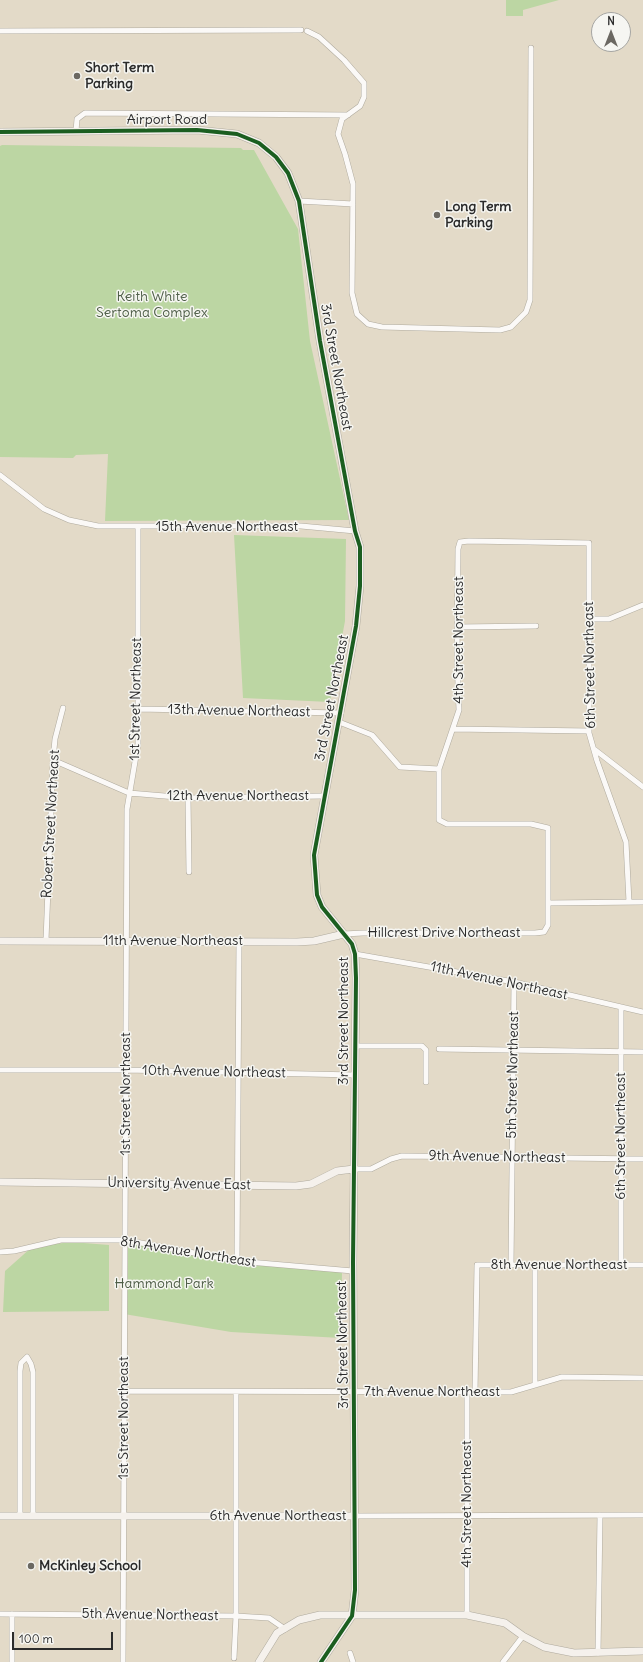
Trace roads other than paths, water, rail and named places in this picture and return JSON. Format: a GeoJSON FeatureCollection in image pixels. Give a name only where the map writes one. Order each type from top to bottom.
{"type":"FeatureCollection","features":[{"type":"Feature","properties":{"kind":"street"},"geometry":{"type":"LineString","coordinates":[[0,31],[301,30]]}},
{"type":"Feature","properties":{"kind":"street"},"geometry":{"type":"LineString","coordinates":[[307,31],[320,37],[349,65],[364,83],[364,97],[360,106],[342,119],[338,134],[346,154],[353,184],[352,293],[357,314],[368,324],[382,327],[500,330],[511,327],[519,321],[526,312],[530,300],[531,48]]}},
{"type":"Feature","properties":{"kind":"street"},"geometry":{"type":"LineString","coordinates":[[76,131],[77,119],[86,113],[348,115]]}},
{"type":"Feature","properties":{"kind":"street","name":"Airport Road"},"geometry":{"type":"LineString","coordinates":[[0,132],[197,130],[237,134],[259,143],[276,157],[288,173],[299,201]]}},
{"type":"Feature","properties":{"kind":"street"},"geometry":{"type":"LineString","coordinates":[[299,201],[353,204]]}},
{"type":"Feature","properties":{"kind":"street","name":"3rd Street Northeast"},"geometry":{"type":"LineString","coordinates":[[299,201],[320,341],[355,531],[360,547],[360,586],[356,626],[314,855],[315,885],[322,907],[352,944],[355,954],[356,1046],[354,1169],[355,1590],[352,1616],[321,1662]]}},
{"type":"Feature","properties":{"kind":"street","name":"15th Avenue Northeast"},"geometry":{"type":"LineString","coordinates":[[0,475],[44,509],[69,520],[98,526],[301,526],[355,531]]}},
{"type":"Feature","properties":{"kind":"street","name":"1st Street Northeast"},"geometry":{"type":"LineString","coordinates":[[123,1662],[125,1517],[124,1391],[126,941],[129,793],[138,744],[138,527]]}},
{"type":"Feature","properties":{"kind":"street","name":"6th Street Northeast"},"geometry":{"type":"LineString","coordinates":[[458,549],[460,542],[469,540],[590,542],[589,731],[626,842],[629,902]]}},
{"type":"Feature","properties":{"kind":"street","name":"4th Street Northeast"},"geometry":{"type":"LineString","coordinates":[[458,549],[460,710],[438,769],[439,820],[447,824],[531,824],[548,828],[548,903]]}},
{"type":"Feature","properties":{"kind":"street"},"geometry":{"type":"LineString","coordinates":[[589,619],[609,619],[643,605]]}},
{"type":"Feature","properties":{"kind":"street"},"geometry":{"type":"LineString","coordinates":[[458,627],[536,626]]}},
{"type":"Feature","properties":{"kind":"street","name":"Robert Street Northeast"},"geometry":{"type":"LineString","coordinates":[[46,940],[53,760],[55,739],[63,708]]}},
{"type":"Feature","properties":{"kind":"street","name":"13th Avenue Northeast"},"geometry":{"type":"LineString","coordinates":[[138,709],[341,713]]}},
{"type":"Feature","properties":{"kind":"street"},"geometry":{"type":"LineString","coordinates":[[339,722],[372,735],[400,767],[438,769]]}},
{"type":"Feature","properties":{"kind":"street"},"geometry":{"type":"LineString","coordinates":[[453,729],[589,731]]}},
{"type":"Feature","properties":{"kind":"street"},"geometry":{"type":"LineString","coordinates":[[594,749],[643,787]]}},
{"type":"Feature","properties":{"kind":"street","name":"12th Avenue Northeast"},"geometry":{"type":"LineString","coordinates":[[53,760],[129,793],[188,798],[324,796]]}},
{"type":"Feature","properties":{"kind":"street"},"geometry":{"type":"LineString","coordinates":[[188,798],[189,872]]}},
{"type":"Feature","properties":{"kind":"street"},"geometry":{"type":"LineString","coordinates":[[548,903],[643,902]]}},
{"type":"Feature","properties":{"kind":"street","name":"Hillcrest Drive Northeast"},"geometry":{"type":"LineString","coordinates":[[344,934],[544,932],[548,926],[548,903]]}},
{"type":"Feature","properties":{"kind":"street","name":"11th Avenue Northeast"},"geometry":{"type":"LineString","coordinates":[[0,941],[297,942],[314,941],[344,934]]}},
{"type":"Feature","properties":{"kind":"street"},"geometry":{"type":"LineString","coordinates":[[236,1261],[239,941]]}},
{"type":"Feature","properties":{"kind":"street","name":"11th Avenue Northeast"},"geometry":{"type":"LineString","coordinates":[[355,954],[514,982],[643,1012]]}},
{"type":"Feature","properties":{"kind":"street","name":"5th Street Northeast"},"geometry":{"type":"LineString","coordinates":[[511,1265],[514,982]]}},
{"type":"Feature","properties":{"kind":"street","name":"6th Street Northeast"},"geometry":{"type":"LineString","coordinates":[[621,1007],[621,1264]]}},
{"type":"Feature","properties":{"kind":"street"},"geometry":{"type":"LineString","coordinates":[[356,1046],[422,1046],[426,1050],[426,1082]]}},
{"type":"Feature","properties":{"kind":"street"},"geometry":{"type":"LineString","coordinates":[[439,1049],[643,1052]]}},
{"type":"Feature","properties":{"kind":"street","name":"10th Avenue Northeast"},"geometry":{"type":"LineString","coordinates":[[0,1070],[126,1070],[355,1074]]}},
{"type":"Feature","properties":{"kind":"street","name":"9th Avenue Northeast"},"geometry":{"type":"LineString","coordinates":[[354,1169],[371,1169],[391,1158],[402,1156],[643,1159]]}},
{"type":"Feature","properties":{"kind":"street","name":"University Avenue East"},"geometry":{"type":"LineString","coordinates":[[0,1182],[306,1185],[315,1183],[338,1171],[354,1169]]}},
{"type":"Feature","properties":{"kind":"street","name":"8th Avenue Northeast"},"geometry":{"type":"LineString","coordinates":[[0,1252],[20,1250],[61,1240],[125,1240],[236,1261],[354,1271]]}},
{"type":"Feature","properties":{"kind":"street"},"geometry":{"type":"LineString","coordinates":[[535,1385],[536,1265]]}},
{"type":"Feature","properties":{"kind":"street","name":"8th Avenue Northeast"},"geometry":{"type":"LineString","coordinates":[[475,1393],[477,1266],[643,1265]]}},
{"type":"Feature","properties":{"kind":"street"},"geometry":{"type":"LineString","coordinates":[[20,1516],[20,1370],[21,1363],[27,1357],[32,1364],[33,1516]]}},
{"type":"Feature","properties":{"kind":"street","name":"7th Avenue Northeast"},"geometry":{"type":"LineString","coordinates":[[124,1391],[475,1393],[511,1392],[562,1377],[643,1378]]}},
{"type":"Feature","properties":{"kind":"street"},"geometry":{"type":"LineString","coordinates":[[234,1658],[236,1616],[236,1392]]}},
{"type":"Feature","properties":{"kind":"street","name":"4th Street Northeast"},"geometry":{"type":"LineString","coordinates":[[467,1392],[467,1615]]}},
{"type":"Feature","properties":{"kind":"street"},"geometry":{"type":"LineString","coordinates":[[598,1653],[600,1515]]}},
{"type":"Feature","properties":{"kind":"street","name":"6th Avenue Northeast"},"geometry":{"type":"LineString","coordinates":[[0,1516],[643,1515]]}},
{"type":"Feature","properties":{"kind":"street","name":"5th Avenue Northeast"},"geometry":{"type":"LineString","coordinates":[[0,1614],[236,1616],[269,1618],[285,1628]]}},
{"type":"Feature","properties":{"kind":"street"},"geometry":{"type":"LineString","coordinates":[[12,1614],[12,1662]]}},
{"type":"Feature","properties":{"kind":"street"},"geometry":{"type":"LineString","coordinates":[[259,1662],[277,1634],[299,1620],[320,1615],[467,1615],[505,1623],[523,1636],[544,1647],[574,1653],[643,1651]]}},
{"type":"Feature","properties":{"kind":"street"},"geometry":{"type":"LineString","coordinates":[[503,1662],[523,1636]]}},
{"type":"Feature","properties":{"kind":"street"},"geometry":{"type":"LineString","coordinates":[[350,1653],[353,1662]]}},
{"type":"Feature","properties":{"kind":"place","name":"Short Term Parking"},"geometry":{"type":"Point","coordinates":[77,76]}},
{"type":"Feature","properties":{"kind":"place","name":"Long Term Parking"},"geometry":{"type":"Point","coordinates":[437,215]}},
{"type":"Feature","properties":{"kind":"place","name":"McKinley School"},"geometry":{"type":"Point","coordinates":[31,1566]}},
{"type":"Feature","properties":{"kind":"park label","name":"Keith White Sertoma Complex"},"geometry":{"type":"Point","coordinates":[152,306]}},
{"type":"Feature","properties":{"kind":"park label","name":"Hammond Park"},"geometry":{"type":"Point","coordinates":[164,1284]}}]}
